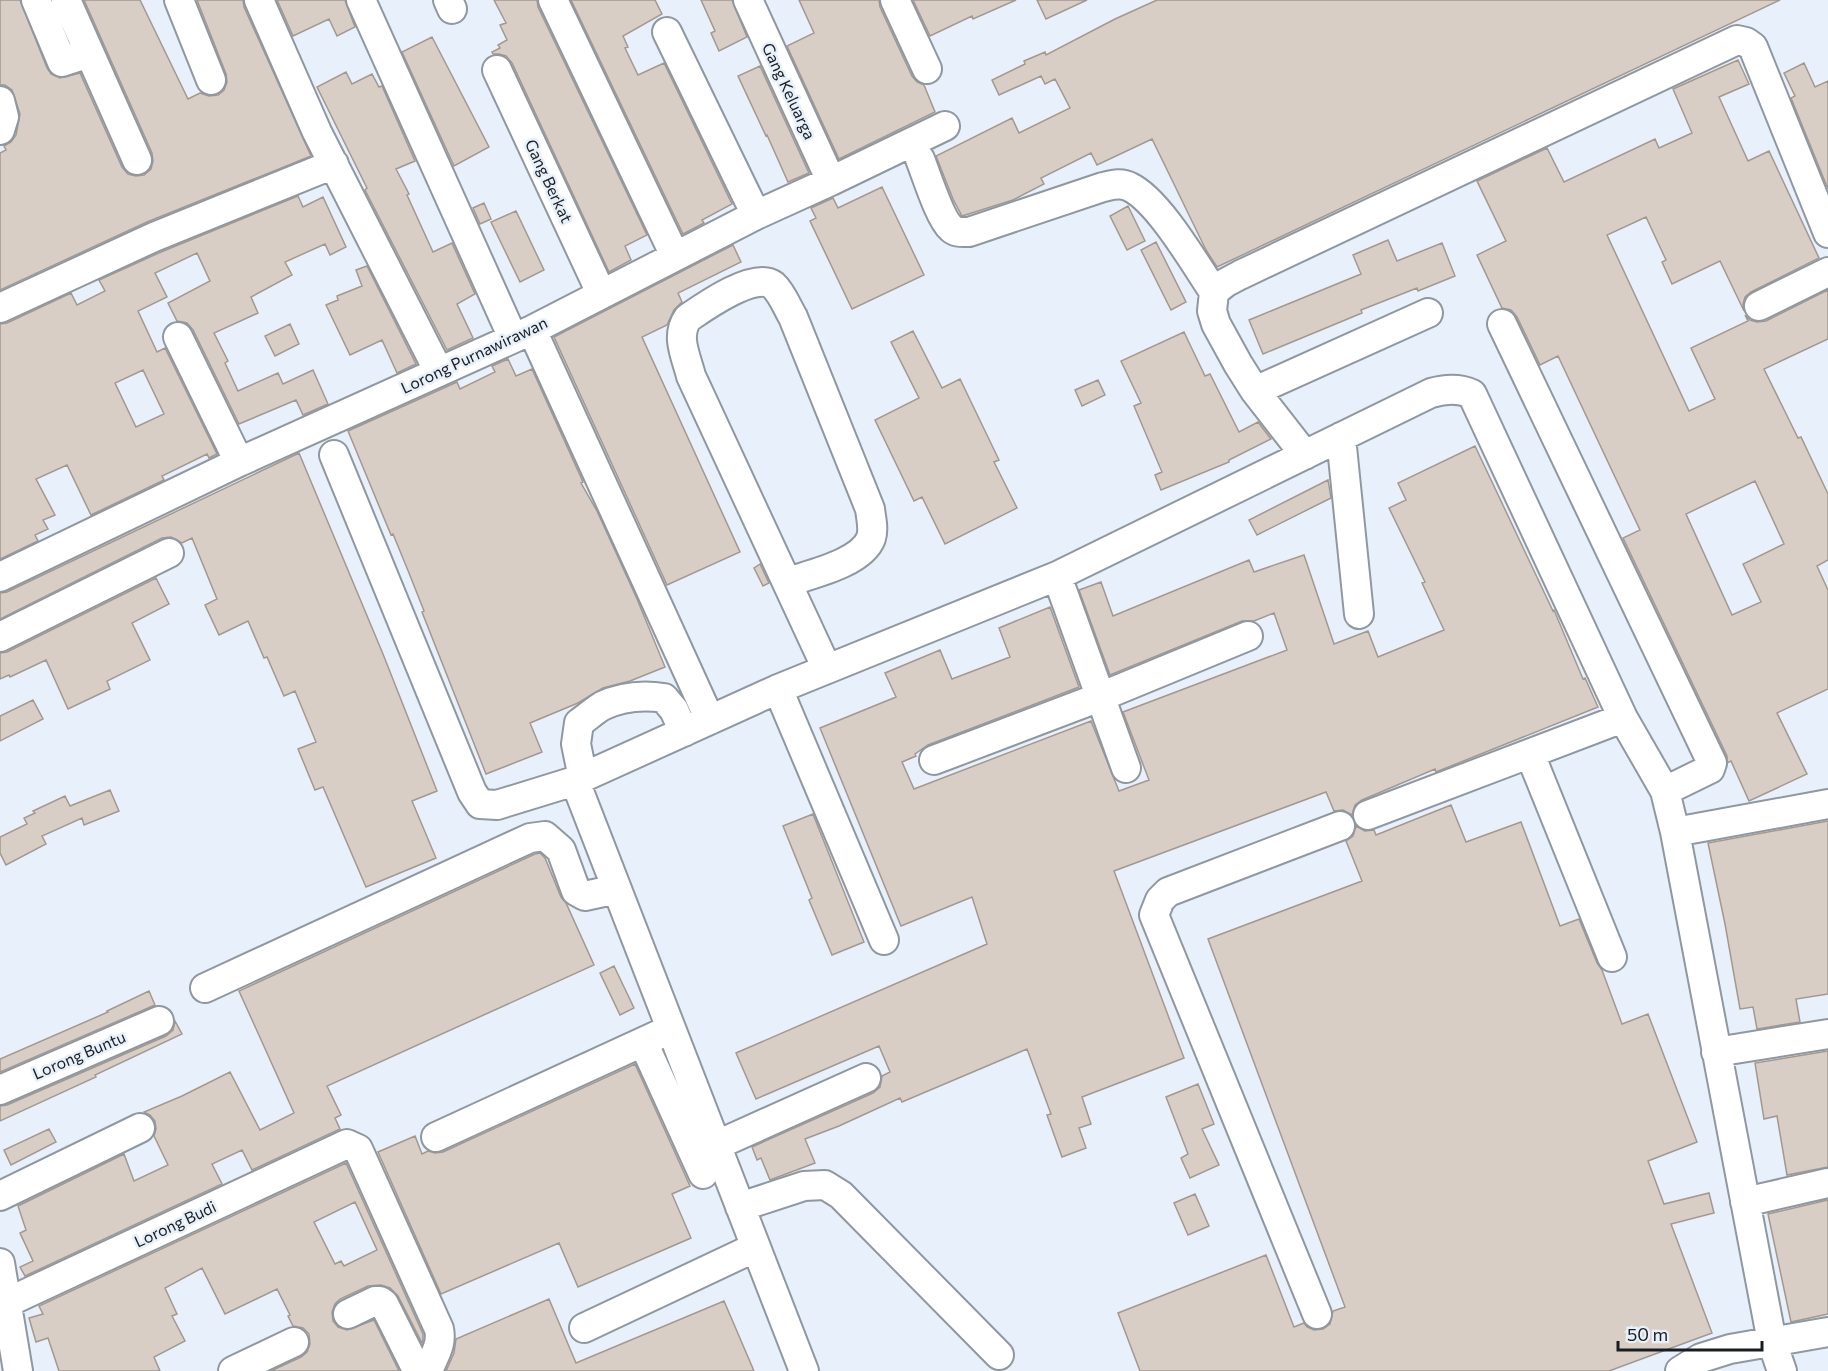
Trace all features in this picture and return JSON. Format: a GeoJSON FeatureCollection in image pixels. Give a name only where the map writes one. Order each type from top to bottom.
{"type":"FeatureCollection","features":[{"type":"Feature","properties":{"kind":"street"},"geometry":{"type":"LineString","coordinates":[[36,0],[62,62],[84,55],[90,57]]}},
{"type":"Feature","properties":{"kind":"street"},"geometry":{"type":"LineString","coordinates":[[66,0],[136,160]]}},
{"type":"Feature","properties":{"kind":"street"},"geometry":{"type":"LineString","coordinates":[[179,0],[211,80]]}},
{"type":"Feature","properties":{"kind":"street"},"geometry":{"type":"LineString","coordinates":[[259,0],[334,164],[439,372]]}},
{"type":"Feature","properties":{"kind":"street"},"geometry":{"type":"LineString","coordinates":[[361,0],[522,334],[624,531],[710,720]]}},
{"type":"Feature","properties":{"kind":"street"},"geometry":{"type":"LineString","coordinates":[[553,0],[675,256]]}},
{"type":"Feature","properties":{"kind":"street","name":"Gang Keluarga"},"geometry":{"type":"LineString","coordinates":[[748,0],[831,181]]}},
{"type":"Feature","properties":{"kind":"street"},"geometry":{"type":"LineString","coordinates":[[895,0],[927,69]]}},
{"type":"Feature","properties":{"kind":"street"},"geometry":{"type":"LineString","coordinates":[[667,32],[756,215]]}},
{"type":"Feature","properties":{"kind":"street"},"geometry":{"type":"LineString","coordinates":[[1214,292],[1240,275],[1737,40],[1746,42],[1752,47],[1828,233]]}},
{"type":"Feature","properties":{"kind":"street","name":"Gang Berkat"},"geometry":{"type":"LineString","coordinates":[[497,70],[601,293]]}},
{"type":"Feature","properties":{"kind":"street"},"geometry":{"type":"LineString","coordinates":[[0,101],[4,117],[0,130]]}},
{"type":"Feature","properties":{"kind":"street","name":"Lorong Purnawirawan"},"geometry":{"type":"LineString","coordinates":[[0,577],[239,462],[522,334],[756,215],[945,126]]}},
{"type":"Feature","properties":{"kind":"street"},"geometry":{"type":"LineString","coordinates":[[920,159],[943,218],[950,228],[957,232],[969,232],[1103,187],[1117,184],[1130,187],[1151,204],[1214,292],[1212,311],[1216,324],[1255,391],[1305,455]]}},
{"type":"Feature","properties":{"kind":"street"},"geometry":{"type":"LineString","coordinates":[[0,308],[154,237],[334,164]]}},
{"type":"Feature","properties":{"kind":"street"},"geometry":{"type":"LineString","coordinates":[[1759,306],[1828,272]]}},
{"type":"Feature","properties":{"kind":"street"},"geometry":{"type":"LineString","coordinates":[[788,582],[834,567],[855,555],[865,547],[871,537],[872,524],[870,509],[793,317],[772,284],[761,281],[749,282],[688,318],[682,326],[681,337],[691,376],[827,669]]}},
{"type":"Feature","properties":{"kind":"street"},"geometry":{"type":"LineString","coordinates":[[1255,391],[1428,313]]}},
{"type":"Feature","properties":{"kind":"street"},"geometry":{"type":"LineString","coordinates":[[1502,324],[1712,763],[1710,769],[1665,791]]}},
{"type":"Feature","properties":{"kind":"street"},"geometry":{"type":"LineString","coordinates":[[178,337],[239,462]]}},
{"type":"Feature","properties":{"kind":"street"},"geometry":{"type":"LineString","coordinates":[[334,455],[477,801],[486,806],[497,805],[579,779],[778,689],[1057,576],[1431,393],[1444,389],[1472,394],[1623,718],[1665,791],[1675,832],[1772,1342],[1782,1371]]}},
{"type":"Feature","properties":{"kind":"street"},"geometry":{"type":"LineString","coordinates":[[1341,436],[1359,614]]}},
{"type":"Feature","properties":{"kind":"street"},"geometry":{"type":"LineString","coordinates":[[0,637],[169,553]]}},
{"type":"Feature","properties":{"kind":"street"},"geometry":{"type":"LineString","coordinates":[[1057,576],[1126,768]]}},
{"type":"Feature","properties":{"kind":"street"},"geometry":{"type":"LineString","coordinates":[[934,760],[1101,697],[1248,636]]}},
{"type":"Feature","properties":{"kind":"street"},"geometry":{"type":"LineString","coordinates":[[778,689],[884,940]]}},
{"type":"Feature","properties":{"kind":"street"},"geometry":{"type":"LineString","coordinates":[[684,732],[674,710],[664,698],[651,696],[631,698],[603,706],[579,723],[576,744],[579,779],[617,889],[804,1371]]}},
{"type":"Feature","properties":{"kind":"street"},"geometry":{"type":"LineString","coordinates":[[1368,815],[1623,718]]}},
{"type":"Feature","properties":{"kind":"street"},"geometry":{"type":"LineString","coordinates":[[1530,754],[1612,957]]}},
{"type":"Feature","properties":{"kind":"street"},"geometry":{"type":"LineString","coordinates":[[1675,832],[1828,804]]}},
{"type":"Feature","properties":{"kind":"street"},"geometry":{"type":"LineString","coordinates":[[1317,1314],[1154,915],[1160,900],[1168,892],[1340,826]]}},
{"type":"Feature","properties":{"kind":"street"},"geometry":{"type":"LineString","coordinates":[[205,988],[530,838],[545,836],[561,850],[576,891],[585,897],[617,889]]}},
{"type":"Feature","properties":{"kind":"street","name":"Lorong Buntu"},"geometry":{"type":"LineString","coordinates":[[0,1090],[159,1021]]}},
{"type":"Feature","properties":{"kind":"street"},"geometry":{"type":"LineString","coordinates":[[436,1137],[671,1029]]}},
{"type":"Feature","properties":{"kind":"street"},"geometry":{"type":"LineString","coordinates":[[1716,1052],[1828,1034]]}},
{"type":"Feature","properties":{"kind":"street"},"geometry":{"type":"LineString","coordinates":[[643,1042],[703,1174]]}},
{"type":"Feature","properties":{"kind":"street"},"geometry":{"type":"LineString","coordinates":[[717,1145],[866,1078]]}},
{"type":"Feature","properties":{"kind":"street"},"geometry":{"type":"LineString","coordinates":[[0,1196],[140,1128]]}},
{"type":"Feature","properties":{"kind":"street","name":"Lorong Budi"},"geometry":{"type":"LineString","coordinates":[[6,1303],[343,1145],[353,1145],[358,1149],[439,1329],[441,1337],[439,1345],[422,1368]]}},
{"type":"Feature","properties":{"kind":"street"},"geometry":{"type":"LineString","coordinates":[[1745,1202],[1828,1183]]}},
{"type":"Feature","properties":{"kind":"street"},"geometry":{"type":"LineString","coordinates":[[740,1206],[804,1186],[825,1185],[841,1195],[999,1354]]}},
{"type":"Feature","properties":{"kind":"street"},"geometry":{"type":"LineString","coordinates":[[584,1328],[756,1247]]}},
{"type":"Feature","properties":{"kind":"street"},"geometry":{"type":"LineString","coordinates":[[0,1263],[11,1367]]}},
{"type":"Feature","properties":{"kind":"street"},"geometry":{"type":"LineString","coordinates":[[348,1314],[375,1301],[380,1301],[422,1368]]}},
{"type":"Feature","properties":{"kind":"street"},"geometry":{"type":"LineString","coordinates":[[1680,1371],[1701,1358],[1730,1349],[1828,1332]]}},
{"type":"Feature","properties":{"kind":"street"},"geometry":{"type":"LineString","coordinates":[[233,1371],[294,1342]]}},
{"type":"Feature","properties":{"kind":"building"},"geometry":{"type":"Polygon","coordinates":[[[0,0],[20,0],[51,74],[60,78],[80,73],[122,167],[128,174],[136,176],[144,175],[151,169],[152,153],[84,0],[140,0],[188,99],[200,93],[209,96],[218,95],[224,90],[227,82],[226,74],[197,0],[243,0],[244,7],[311,156],[147,222],[0,290],[0,153],[6,150],[4,146],[16,135],[20,114],[12,90],[5,85],[0,85],[0,0]]]}},
{"type":"Feature","properties":{"kind":"building"},"geometry":{"type":"Polygon","coordinates":[[[277,0],[345,0],[355,27],[337,36],[329,19],[293,36],[277,0]]]}},
{"type":"Feature","properties":{"kind":"building"},"geometry":{"type":"Polygon","coordinates":[[[494,0],[537,0],[538,7],[647,235],[625,246],[631,260],[609,272],[512,63],[506,56],[492,52],[500,48],[498,45],[507,40],[500,25],[506,23],[494,0]]]}},
{"type":"Feature","properties":{"kind":"building"},"geometry":{"type":"Polygon","coordinates":[[[571,0],[655,0],[662,14],[623,36],[628,47],[625,48],[638,75],[664,63],[732,204],[702,220],[704,223],[683,234],[571,0]]]}},
{"type":"Feature","properties":{"kind":"building"},"geometry":{"type":"Polygon","coordinates":[[[701,0],[732,0],[747,37],[719,51],[711,33],[715,31],[701,0]]]}},
{"type":"Feature","properties":{"kind":"building"},"geometry":{"type":"Polygon","coordinates":[[[799,0],[879,0],[880,7],[912,76],[924,85],[935,112],[839,159],[787,46],[814,33],[799,0]]]}},
{"type":"Feature","properties":{"kind":"building"},"geometry":{"type":"Polygon","coordinates":[[[913,0],[1016,0],[973,19],[972,16],[930,36],[913,0]]]}},
{"type":"Feature","properties":{"kind":"building"},"geometry":{"type":"Polygon","coordinates":[[[1037,0],[1087,0],[1046,19],[1037,0]]]}},
{"type":"Feature","properties":{"kind":"building"},"geometry":{"type":"Polygon","coordinates":[[[1157,0],[1780,0],[1217,267],[1206,250],[1152,139],[1097,165],[1091,153],[1041,178],[1044,184],[1013,200],[962,216],[936,156],[1012,118],[1019,133],[1070,108],[1055,79],[1045,84],[1041,76],[999,95],[992,80],[1025,64],[1024,61],[1045,52],[1046,55],[1157,0]]]}},
{"type":"Feature","properties":{"kind":"building"},"geometry":{"type":"Polygon","coordinates":[[[432,37],[489,147],[454,166],[402,52],[432,37]]]}},
{"type":"Feature","properties":{"kind":"building"},"geometry":{"type":"Polygon","coordinates":[[[1738,60],[1749,84],[1719,97],[1748,161],[1769,151],[1819,258],[1751,292],[1745,297],[1744,311],[1720,261],[1672,284],[1662,262],[1666,260],[1646,217],[1607,235],[1689,411],[1715,399],[1691,348],[1748,321],[1745,315],[1757,322],[1766,321],[1828,290],[1828,339],[1764,369],[1798,438],[1801,437],[1828,494],[1828,560],[1817,566],[1828,590],[1828,689],[1777,713],[1807,774],[1749,801],[1731,761],[1727,763],[1727,756],[1623,538],[1640,530],[1558,356],[1540,365],[1517,317],[1511,310],[1502,308],[1477,255],[1506,241],[1477,181],[1547,148],[1564,182],[1655,139],[1659,148],[1692,133],[1673,89],[1738,60]],[[1755,481],[1686,514],[1732,615],[1761,602],[1743,564],[1784,544],[1755,481]]]}},
{"type":"Feature","properties":{"kind":"building"},"geometry":{"type":"Polygon","coordinates":[[[1804,63],[1815,87],[1828,81],[1828,189],[1791,98],[1795,96],[1784,73],[1804,63]]]}},
{"type":"Feature","properties":{"kind":"building"},"geometry":{"type":"Polygon","coordinates":[[[760,66],[809,173],[788,182],[738,76],[760,66]]]}},
{"type":"Feature","properties":{"kind":"building"},"geometry":{"type":"Polygon","coordinates":[[[346,72],[352,84],[372,74],[379,87],[382,86],[415,161],[396,169],[409,194],[407,195],[433,252],[452,243],[475,294],[457,304],[473,338],[447,350],[365,190],[367,188],[317,87],[346,72]]]}},
{"type":"Feature","properties":{"kind":"building"},"geometry":{"type":"Polygon","coordinates":[[[882,187],[924,275],[852,309],[810,221],[816,218],[811,208],[833,198],[838,208],[882,187]]]}},
{"type":"Feature","properties":{"kind":"building"},"geometry":{"type":"Polygon","coordinates":[[[298,196],[303,207],[323,197],[346,247],[330,255],[325,244],[285,262],[292,275],[251,297],[258,313],[214,333],[228,361],[225,363],[238,391],[278,373],[283,384],[313,370],[328,404],[303,415],[296,400],[239,424],[193,330],[187,323],[177,321],[168,303],[210,281],[197,253],[155,273],[167,297],[138,311],[157,352],[165,348],[217,454],[209,458],[207,454],[162,476],[164,480],[91,515],[67,465],[36,479],[55,515],[43,520],[48,529],[35,535],[38,541],[0,559],[0,324],[7,323],[71,293],[77,305],[105,291],[99,280],[298,196]],[[143,370],[115,383],[136,427],[164,414],[143,370]]]}},
{"type":"Feature","properties":{"kind":"building"},"geometry":{"type":"Polygon","coordinates":[[[484,203],[491,219],[480,224],[473,208],[484,203]]]}},
{"type":"Feature","properties":{"kind":"building"},"geometry":{"type":"Polygon","coordinates":[[[1128,206],[1145,241],[1127,250],[1110,216],[1128,206]]]}},
{"type":"Feature","properties":{"kind":"building"},"geometry":{"type":"Polygon","coordinates":[[[516,211],[544,270],[520,282],[491,222],[516,211]]]}},
{"type":"Feature","properties":{"kind":"building"},"geometry":{"type":"Polygon","coordinates":[[[1388,240],[1397,261],[1442,243],[1455,276],[1361,310],[1362,313],[1263,354],[1249,320],[1361,274],[1353,255],[1388,240]]]}},
{"type":"Feature","properties":{"kind":"building"},"geometry":{"type":"Polygon","coordinates":[[[1156,242],[1186,302],[1171,310],[1141,250],[1156,242]]]}},
{"type":"Feature","properties":{"kind":"building"},"geometry":{"type":"Polygon","coordinates":[[[733,245],[741,262],[678,293],[682,302],[674,310],[667,325],[642,337],[740,552],[667,585],[554,337],[733,245]]]}},
{"type":"Feature","properties":{"kind":"building"},"geometry":{"type":"Polygon","coordinates":[[[367,266],[416,364],[397,373],[382,340],[350,355],[326,305],[338,300],[337,296],[362,286],[356,270],[367,266]]]}},
{"type":"Feature","properties":{"kind":"building"},"geometry":{"type":"Polygon","coordinates":[[[290,324],[299,344],[275,356],[265,336],[290,324]]]}},
{"type":"Feature","properties":{"kind":"building"},"geometry":{"type":"Polygon","coordinates":[[[913,331],[942,388],[960,379],[999,460],[994,462],[1017,508],[945,544],[922,497],[914,501],[875,420],[919,398],[891,342],[913,331]]]}},
{"type":"Feature","properties":{"kind":"building"},"geometry":{"type":"Polygon","coordinates":[[[1184,332],[1205,376],[1210,374],[1239,432],[1258,422],[1271,439],[1229,462],[1161,490],[1155,475],[1162,472],[1134,406],[1141,403],[1121,361],[1184,332]]]}},
{"type":"Feature","properties":{"kind":"building"},"geometry":{"type":"Polygon","coordinates":[[[508,359],[516,376],[532,369],[583,482],[581,483],[597,511],[637,599],[665,667],[630,681],[603,688],[578,703],[530,723],[542,752],[486,774],[422,612],[424,611],[409,573],[348,431],[457,382],[460,389],[495,372],[492,366],[508,359]]]}},
{"type":"Feature","properties":{"kind":"building"},"geometry":{"type":"Polygon","coordinates":[[[1098,380],[1105,395],[1082,406],[1075,390],[1098,380]]]}},
{"type":"Feature","properties":{"kind":"building"},"geometry":{"type":"Polygon","coordinates":[[[1475,446],[1598,707],[1436,772],[1435,769],[1362,800],[1355,805],[1352,815],[1343,810],[1334,811],[1326,792],[1114,871],[1184,1058],[1082,1097],[1091,1124],[1079,1128],[1086,1148],[1062,1157],[1047,1115],[1051,1114],[1027,1049],[902,1102],[900,1098],[805,1139],[815,1163],[770,1180],[761,1158],[757,1160],[752,1147],[873,1093],[880,1087],[882,1076],[890,1072],[879,1046],[756,1099],[736,1053],[987,944],[972,897],[901,926],[820,728],[896,697],[885,673],[940,650],[952,679],[1010,657],[999,628],[1050,607],[1079,687],[928,745],[915,754],[916,756],[902,762],[914,789],[1091,721],[1119,791],[1149,780],[1123,712],[1287,650],[1274,613],[1254,621],[1242,621],[1110,675],[1079,590],[1101,582],[1113,616],[1249,560],[1254,572],[1304,555],[1334,644],[1368,631],[1378,657],[1444,630],[1422,583],[1425,582],[1389,508],[1406,500],[1398,483],[1475,446]]]}},
{"type":"Feature","properties":{"kind":"building"},"geometry":{"type":"Polygon","coordinates":[[[299,453],[437,791],[412,801],[436,858],[366,887],[323,787],[315,790],[298,749],[316,742],[295,691],[284,696],[248,621],[219,635],[205,605],[217,599],[192,538],[182,543],[171,537],[162,538],[0,619],[0,593],[7,592],[299,453]]]}},
{"type":"Feature","properties":{"kind":"building"},"geometry":{"type":"Polygon","coordinates":[[[1328,480],[1331,498],[1257,535],[1249,520],[1328,480]]]}},
{"type":"Feature","properties":{"kind":"building"},"geometry":{"type":"Polygon","coordinates":[[[760,564],[769,583],[763,586],[754,568],[760,564]]]}},
{"type":"Feature","properties":{"kind":"building"},"geometry":{"type":"Polygon","coordinates":[[[156,578],[169,604],[132,623],[150,660],[107,681],[110,689],[68,709],[46,660],[10,677],[9,675],[0,679],[0,653],[7,652],[156,578]]]}},
{"type":"Feature","properties":{"kind":"building"},"geometry":{"type":"Polygon","coordinates":[[[33,700],[43,719],[0,741],[0,716],[33,700]]]}},
{"type":"Feature","properties":{"kind":"building"},"geometry":{"type":"Polygon","coordinates":[[[110,790],[119,811],[84,825],[82,818],[42,836],[46,844],[6,865],[0,853],[0,837],[27,824],[24,818],[35,813],[33,811],[65,796],[70,806],[110,790]]]}},
{"type":"Feature","properties":{"kind":"building"},"geometry":{"type":"Polygon","coordinates":[[[1451,805],[1466,842],[1521,822],[1560,926],[1579,919],[1602,970],[1622,1024],[1648,1014],[1697,1142],[1648,1161],[1664,1204],[1709,1193],[1714,1213],[1671,1224],[1712,1333],[1609,1371],[1140,1371],[1118,1313],[1266,1255],[1294,1327],[1304,1323],[1314,1330],[1323,1329],[1330,1324],[1333,1311],[1345,1307],[1208,939],[1362,881],[1346,841],[1353,836],[1356,826],[1365,831],[1374,830],[1376,835],[1451,805]]]}},
{"type":"Feature","properties":{"kind":"building"},"geometry":{"type":"Polygon","coordinates":[[[813,814],[864,942],[832,955],[809,900],[812,898],[783,826],[813,814]]]}},
{"type":"Feature","properties":{"kind":"building"},"geometry":{"type":"Polygon","coordinates":[[[1828,821],[1828,994],[1796,999],[1800,1022],[1757,1029],[1753,1007],[1740,1009],[1708,843],[1828,821]]]}},
{"type":"Feature","properties":{"kind":"building"},"geometry":{"type":"Polygon","coordinates":[[[540,853],[545,858],[594,965],[327,1086],[341,1115],[335,1118],[340,1129],[252,1170],[242,1150],[212,1164],[222,1184],[25,1276],[20,1267],[33,1261],[20,1233],[26,1230],[18,1206],[124,1154],[134,1181],[168,1165],[154,1136],[155,1121],[144,1112],[230,1072],[260,1130],[294,1113],[239,991],[540,853]]]}},
{"type":"Feature","properties":{"kind":"building"},"geometry":{"type":"Polygon","coordinates":[[[614,966],[634,1008],[620,1015],[600,973],[614,966]]]}},
{"type":"Feature","properties":{"kind":"building"},"geometry":{"type":"Polygon","coordinates":[[[149,991],[155,1005],[0,1072],[0,1059],[108,1012],[149,991]]]}},
{"type":"Feature","properties":{"kind":"building"},"geometry":{"type":"Polygon","coordinates":[[[175,1021],[182,1034],[0,1121],[0,1106],[166,1036],[173,1030],[175,1021]]]}},
{"type":"Feature","properties":{"kind":"building"},"geometry":{"type":"Polygon","coordinates":[[[1828,1051],[1828,1167],[1787,1175],[1777,1116],[1764,1119],[1755,1063],[1828,1051]]]}},
{"type":"Feature","properties":{"kind":"building"},"geometry":{"type":"Polygon","coordinates":[[[635,1064],[690,1186],[672,1194],[691,1238],[578,1287],[559,1243],[441,1294],[378,1152],[415,1136],[422,1154],[428,1151],[443,1152],[635,1064]]]}},
{"type":"Feature","properties":{"kind":"building"},"geometry":{"type":"Polygon","coordinates":[[[1198,1084],[1214,1124],[1202,1129],[1219,1165],[1190,1178],[1181,1158],[1188,1154],[1166,1097],[1198,1084]]]}},
{"type":"Feature","properties":{"kind":"building"},"geometry":{"type":"Polygon","coordinates":[[[49,1129],[56,1142],[11,1165],[4,1150],[49,1129]]]}},
{"type":"Feature","properties":{"kind":"building"},"geometry":{"type":"Polygon","coordinates":[[[346,1163],[423,1334],[423,1340],[422,1343],[398,1296],[390,1288],[381,1285],[368,1286],[340,1299],[335,1304],[332,1312],[333,1321],[338,1327],[347,1330],[374,1320],[399,1371],[271,1371],[307,1352],[310,1344],[309,1334],[303,1328],[293,1326],[277,1289],[225,1314],[202,1268],[165,1288],[177,1314],[172,1316],[185,1341],[154,1357],[160,1371],[59,1371],[48,1338],[36,1342],[29,1318],[43,1314],[39,1306],[346,1163]],[[355,1202],[314,1222],[335,1264],[341,1261],[344,1266],[377,1250],[355,1202]]]}},
{"type":"Feature","properties":{"kind":"building"},"geometry":{"type":"Polygon","coordinates":[[[1195,1194],[1209,1226],[1188,1235],[1174,1203],[1195,1194]]]}},
{"type":"Feature","properties":{"kind":"building"},"geometry":{"type":"Polygon","coordinates":[[[1828,1200],[1828,1314],[1791,1322],[1768,1214],[1828,1200]]]}},
{"type":"Feature","properties":{"kind":"building"},"geometry":{"type":"Polygon","coordinates":[[[549,1299],[576,1363],[724,1301],[754,1371],[446,1371],[454,1353],[456,1339],[549,1299]]]}}]}
